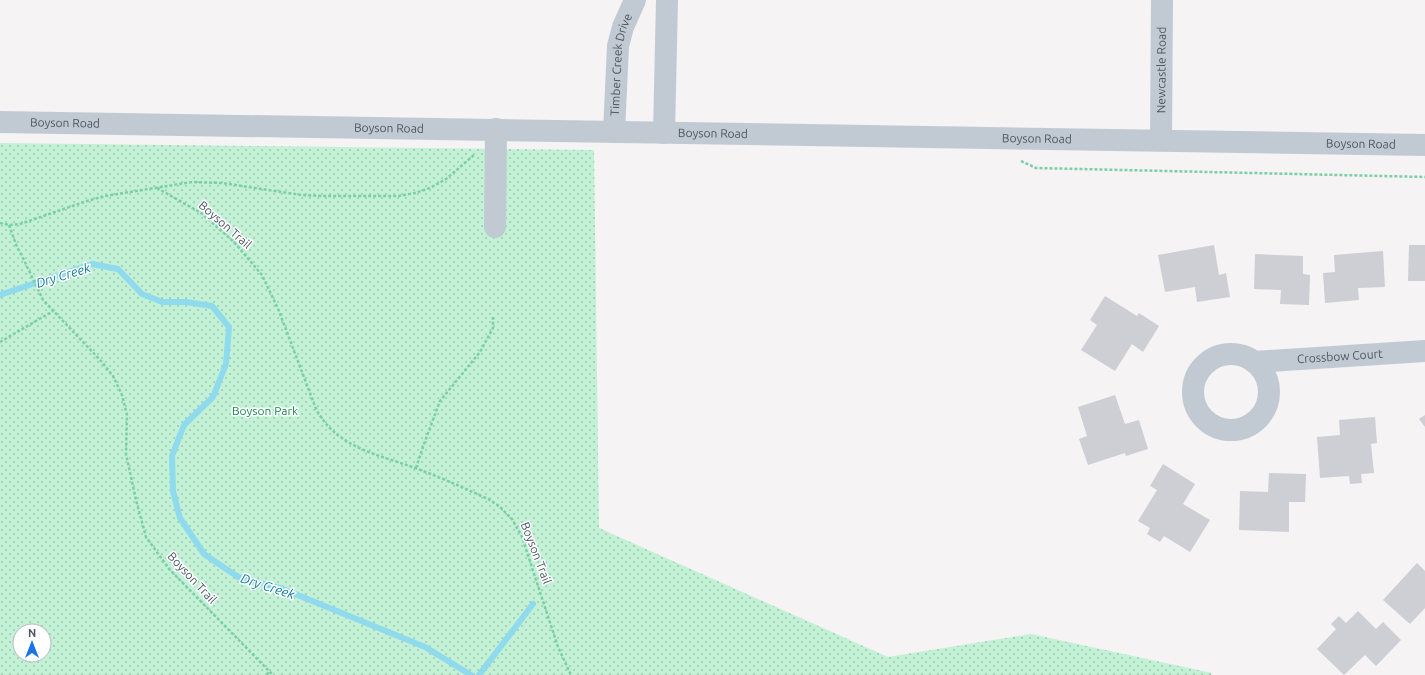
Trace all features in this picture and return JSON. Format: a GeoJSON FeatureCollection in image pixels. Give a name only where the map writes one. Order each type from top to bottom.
{"type":"FeatureCollection","features":[{"type":"Feature","properties":{"kind":"street","name":"Timber Creek Drive"},"geometry":{"type":"LineString","coordinates":[[614,132],[618,46],[623,27],[635,0]]}},
{"type":"Feature","properties":{"kind":"street"},"geometry":{"type":"LineString","coordinates":[[664,133],[666,0]]}},
{"type":"Feature","properties":{"kind":"street","name":"Newcastle Road"},"geometry":{"type":"LineString","coordinates":[[1161,140],[1162,0]]}},
{"type":"Feature","properties":{"kind":"street","name":"Boyson Road"},"geometry":{"type":"LineString","coordinates":[[0,122],[1425,145]]}},
{"type":"Feature","properties":{"kind":"street"},"geometry":{"type":"LineString","coordinates":[[495,227],[496,129]]}},
{"type":"Feature","properties":{"kind":"street","name":"Crossbow Court"},"geometry":{"type":"LineString","coordinates":[[1254,362],[1425,351]]}},
{"type":"Feature","properties":{"kind":"path"},"geometry":{"type":"LineString","coordinates":[[0,223],[9,225],[20,224],[105,196],[192,182],[222,183],[315,196],[399,196],[430,188],[446,179],[472,156],[485,152],[496,152]]}},
{"type":"Feature","properties":{"kind":"path"},"geometry":{"type":"LineString","coordinates":[[1015,161],[1020,161],[1036,168],[1425,178]]}},
{"type":"Feature","properties":{"kind":"path","name":"Boyson Trail"},"geometry":{"type":"LineString","coordinates":[[156,188],[201,213],[234,242],[262,275],[280,311],[316,408],[323,421],[331,430],[342,439],[358,447],[416,468],[488,499],[499,506],[512,519],[522,536],[558,647],[571,675]]}},
{"type":"Feature","properties":{"kind":"path","name":"Boyson Trail"},"geometry":{"type":"LineString","coordinates":[[9,225],[17,247],[43,300],[101,361],[113,376],[122,395],[127,415],[126,454],[146,537],[170,570],[273,675]]}},
{"type":"Feature","properties":{"kind":"path"},"geometry":{"type":"LineString","coordinates":[[0,342],[53,311]]}},
{"type":"Feature","properties":{"kind":"path"},"geometry":{"type":"LineString","coordinates":[[416,468],[440,401],[480,352],[493,328],[493,317]]}},
{"type":"Feature","properties":{"kind":"path"},"geometry":{"type":"LineString","coordinates":[[267,675],[269,671]]}},
{"type":"Feature","properties":{"kind":"green space","name":"Boyson Park"},"geometry":{"type":"Polygon","coordinates":[[[0,143],[594,150],[599,528],[888,657],[1031,634],[1212,673],[1211,675],[0,675],[0,143]]]}},
{"type":"Feature","properties":{"kind":"building"},"geometry":{"type":"Polygon","coordinates":[[[1214,245],[1219,275],[1226,273],[1230,297],[1197,302],[1195,287],[1165,292],[1158,255],[1214,245]]]}},
{"type":"Feature","properties":{"kind":"building"},"geometry":{"type":"Polygon","coordinates":[[[1409,245],[1425,245],[1425,281],[1408,281],[1409,245]]]}},
{"type":"Feature","properties":{"kind":"building"},"geometry":{"type":"Polygon","coordinates":[[[1383,251],[1385,287],[1358,288],[1359,300],[1325,303],[1323,273],[1335,272],[1334,255],[1383,251]]]}},
{"type":"Feature","properties":{"kind":"building"},"geometry":{"type":"Polygon","coordinates":[[[1255,254],[1303,256],[1303,274],[1310,275],[1309,305],[1280,304],[1281,290],[1254,289],[1255,254]]]}},
{"type":"Feature","properties":{"kind":"building"},"geometry":{"type":"Polygon","coordinates":[[[1105,296],[1137,316],[1139,313],[1159,326],[1143,352],[1132,344],[1115,371],[1081,350],[1097,325],[1090,320],[1105,296]]]}},
{"type":"Feature","properties":{"kind":"building"},"geometry":{"type":"Polygon","coordinates":[[[1115,395],[1125,424],[1139,420],[1148,449],[1126,456],[1125,453],[1088,465],[1079,439],[1087,436],[1078,407],[1115,395]]]}},
{"type":"Feature","properties":{"kind":"building"},"geometry":{"type":"Polygon","coordinates":[[[1425,415],[1425,427],[1419,419],[1425,415]]]}},
{"type":"Feature","properties":{"kind":"building"},"geometry":{"type":"Polygon","coordinates":[[[1375,417],[1377,443],[1371,444],[1374,473],[1361,474],[1362,483],[1350,484],[1349,476],[1320,478],[1317,437],[1340,435],[1339,420],[1375,417]]]}},
{"type":"Feature","properties":{"kind":"building"},"geometry":{"type":"Polygon","coordinates":[[[1163,464],[1195,484],[1183,504],[1210,520],[1190,552],[1164,536],[1160,542],[1147,534],[1150,528],[1138,521],[1157,490],[1150,486],[1163,464]]]}},
{"type":"Feature","properties":{"kind":"building"},"geometry":{"type":"Polygon","coordinates":[[[1269,473],[1306,474],[1305,502],[1289,502],[1289,532],[1239,530],[1240,491],[1268,492],[1269,473]]]}},
{"type":"Feature","properties":{"kind":"building"},"geometry":{"type":"Polygon","coordinates":[[[1417,563],[1425,571],[1425,608],[1410,624],[1383,600],[1417,563]]]}},
{"type":"Feature","properties":{"kind":"building"},"geometry":{"type":"Polygon","coordinates":[[[1358,611],[1376,629],[1383,622],[1401,640],[1376,666],[1365,655],[1344,675],[1317,649],[1336,629],[1331,624],[1339,616],[1346,623],[1358,611]]]}},
{"type":"Feature","properties":{"kind":"waterway","name":"Dry Creek"},"geometry":{"type":"LineString","coordinates":[[0,295],[92,264],[118,269],[142,294],[162,302],[186,302],[212,306],[229,327],[226,364],[213,397],[184,425],[172,456],[173,491],[180,518],[204,554],[238,577],[283,589],[425,647],[471,675]]}},
{"type":"Feature","properties":{"kind":"waterway"},"geometry":{"type":"LineString","coordinates":[[479,675],[533,604]]}}]}
